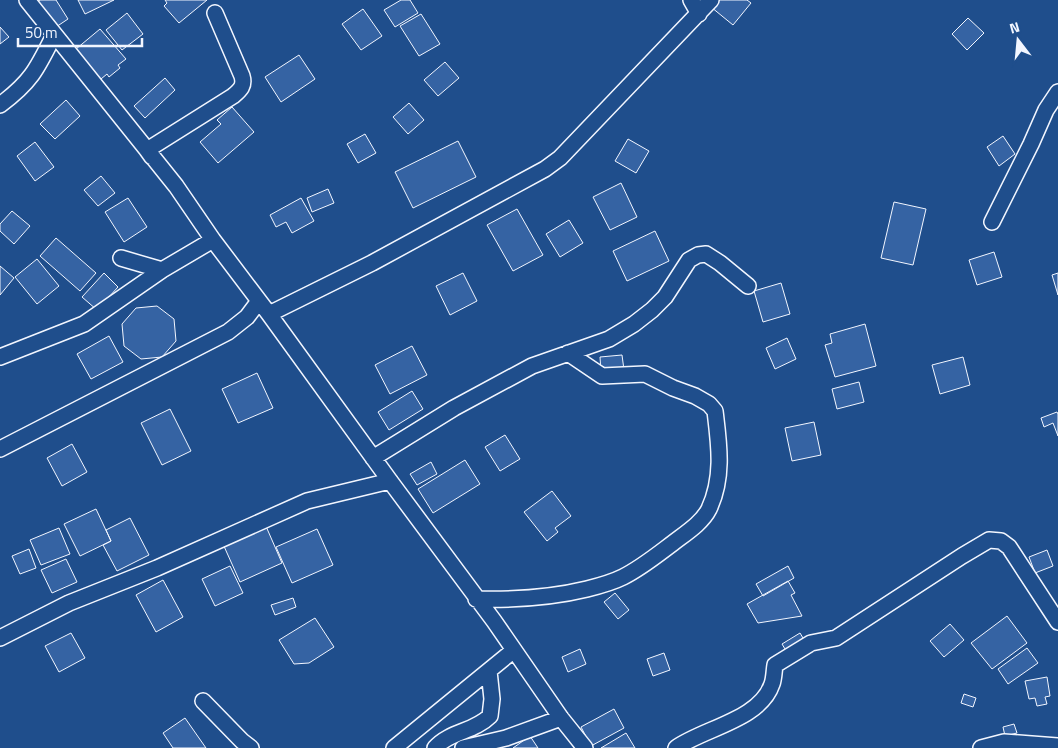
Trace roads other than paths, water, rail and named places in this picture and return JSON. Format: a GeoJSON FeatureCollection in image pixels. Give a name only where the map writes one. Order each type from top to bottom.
{"type":"FeatureCollection","features":[{"type":"Feature","properties":{"kind":"street"},"geometry":{"type":"LineString","coordinates":[[27,0],[176,186]]}},
{"type":"Feature","properties":{"kind":"street"},"geometry":{"type":"LineString","coordinates":[[690,0],[699,14]]}},
{"type":"Feature","properties":{"kind":"street"},"geometry":{"type":"LineString","coordinates":[[269,314],[372,263],[545,169],[560,158],[711,0]]}},
{"type":"Feature","properties":{"kind":"street"},"geometry":{"type":"LineString","coordinates":[[214,13],[244,83],[233,96],[147,150],[176,186],[213,240],[514,650],[561,718],[585,748]]}},
{"type":"Feature","properties":{"kind":"street"},"geometry":{"type":"LineString","coordinates":[[0,105],[27,83],[37,70],[54,35]]}},
{"type":"Feature","properties":{"kind":"street"},"geometry":{"type":"LineString","coordinates":[[992,222],[1046,110],[1058,92]]}},
{"type":"Feature","properties":{"kind":"street"},"geometry":{"type":"LineString","coordinates":[[0,357],[84,324],[162,270],[213,240]]}},
{"type":"Feature","properties":{"kind":"street"},"geometry":{"type":"LineString","coordinates":[[373,458],[493,386],[532,366],[609,339],[634,324],[666,296],[689,260],[698,254],[706,254],[748,286]]}},
{"type":"Feature","properties":{"kind":"street"},"geometry":{"type":"LineString","coordinates":[[121,258],[162,270]]}},
{"type":"Feature","properties":{"kind":"street"},"geometry":{"type":"LineString","coordinates":[[0,449],[228,332],[247,317],[259,301]]}},
{"type":"Feature","properties":{"kind":"street"},"geometry":{"type":"LineString","coordinates":[[476,599],[540,598],[566,594],[622,578],[655,557],[694,526],[709,510],[720,470],[715,411],[709,404],[646,374],[602,376],[568,353]]}},
{"type":"Feature","properties":{"kind":"street"},"geometry":{"type":"LineString","coordinates":[[0,638],[69,603],[157,568],[308,501],[390,482]]}},
{"type":"Feature","properties":{"kind":"street"},"geometry":{"type":"LineString","coordinates":[[676,748],[707,731],[740,717],[756,707],[772,685],[775,665],[811,644],[836,638],[989,540],[1001,541],[1009,547],[1058,622]]}},
{"type":"Feature","properties":{"kind":"street"},"geometry":{"type":"LineString","coordinates":[[396,748],[514,650]]}},
{"type":"Feature","properties":{"kind":"street"},"geometry":{"type":"LineString","coordinates":[[435,748],[444,739],[478,725],[490,716],[492,698],[490,671]]}},
{"type":"Feature","properties":{"kind":"street"},"geometry":{"type":"LineString","coordinates":[[203,701],[251,748]]}},
{"type":"Feature","properties":{"kind":"street"},"geometry":{"type":"LineString","coordinates":[[463,748],[506,738],[561,718]]}},
{"type":"Feature","properties":{"kind":"street"},"geometry":{"type":"LineString","coordinates":[[981,748],[1004,742],[1058,746]]}}]}
